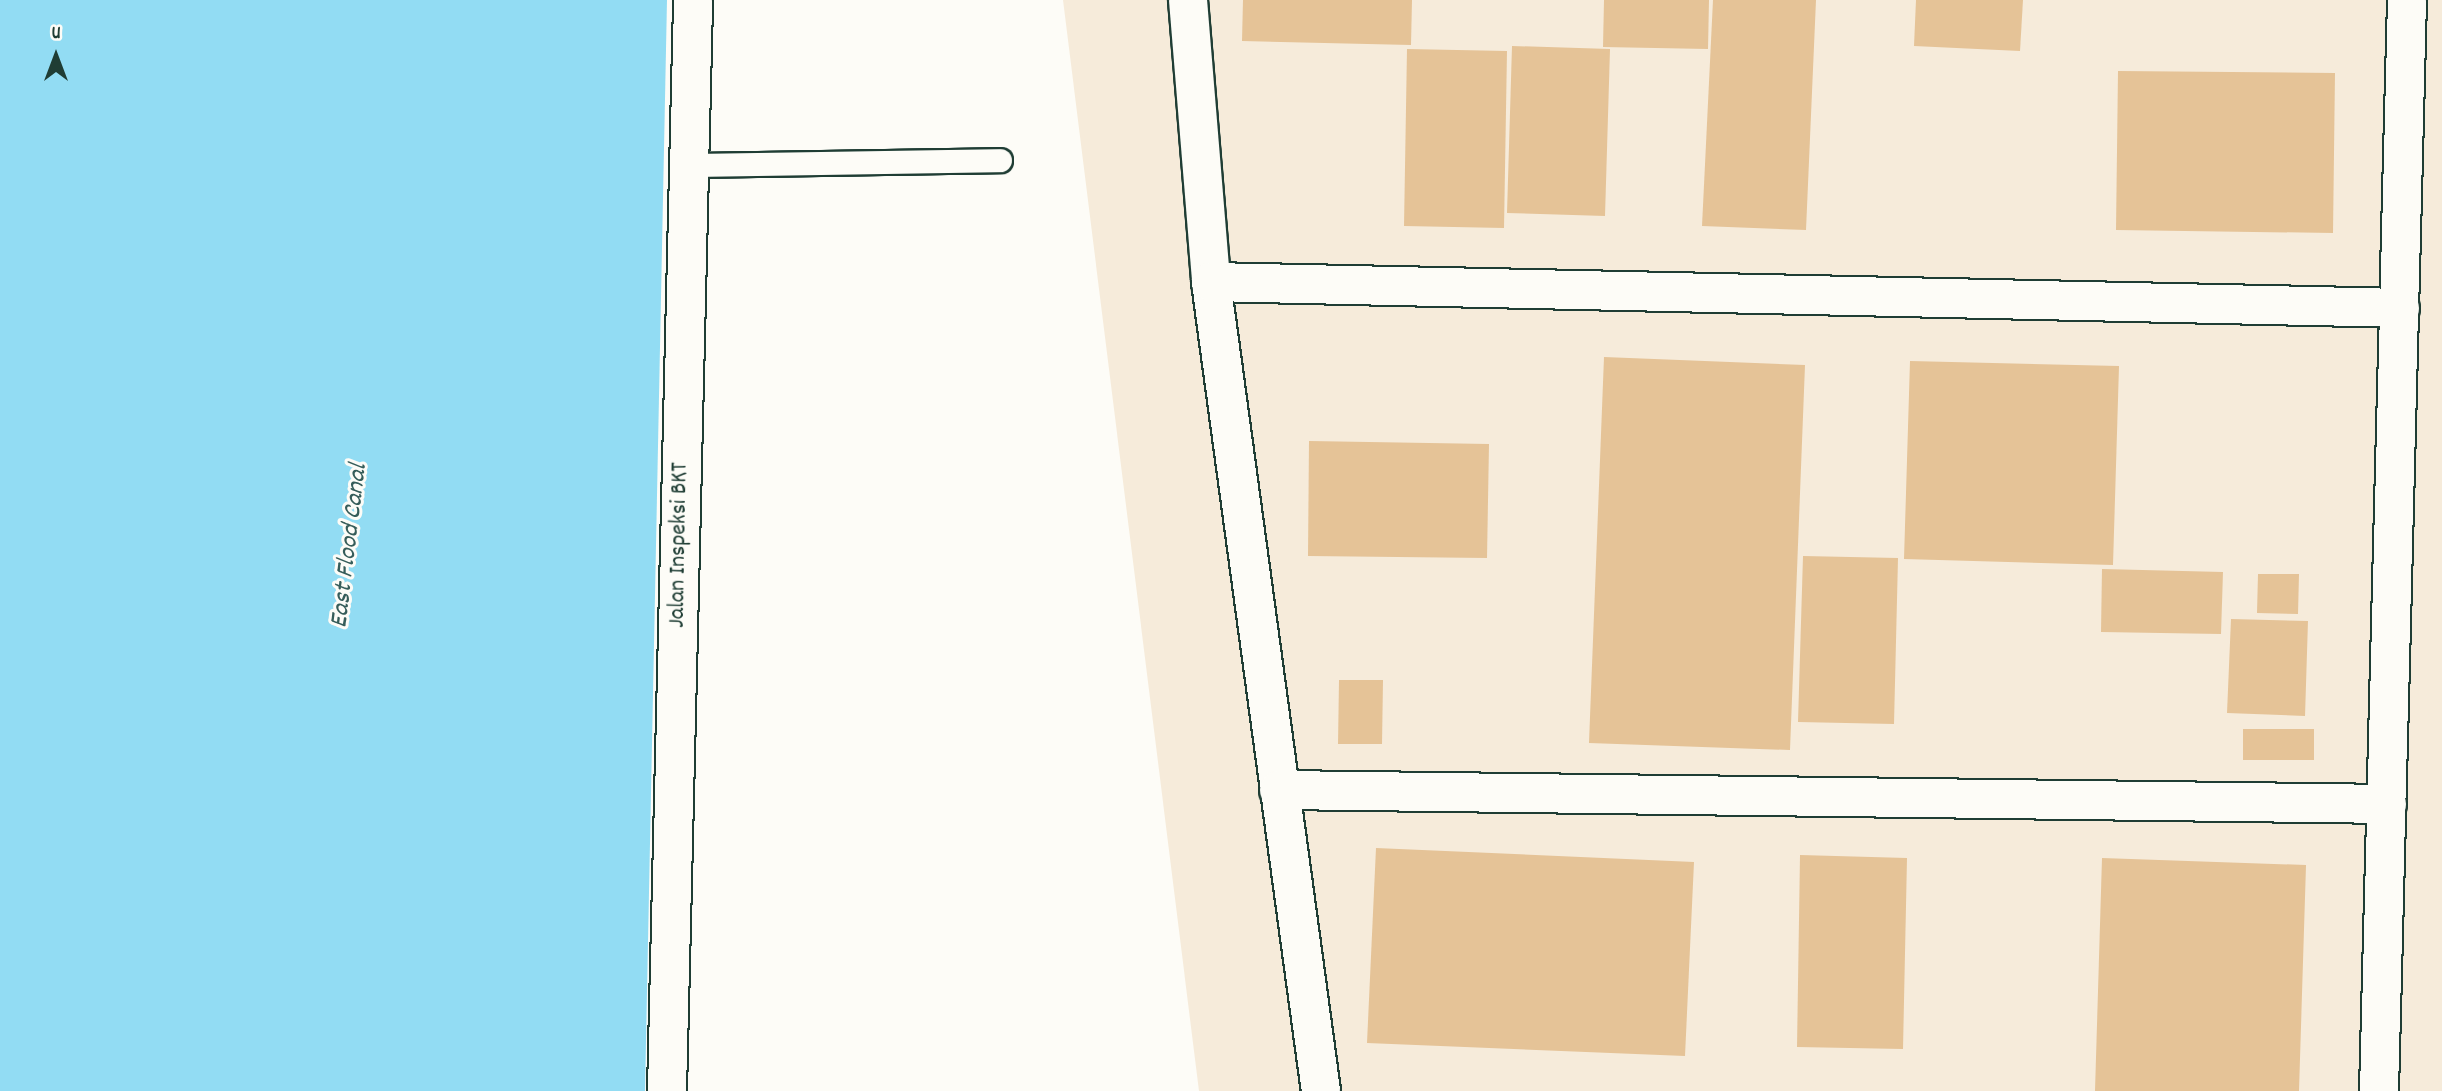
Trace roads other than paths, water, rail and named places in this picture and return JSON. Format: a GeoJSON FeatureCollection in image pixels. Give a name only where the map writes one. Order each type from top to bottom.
{"type":"FeatureCollection","features":[{"type":"Feature","properties":{"kind":"street","name":"Jalan Inspeksi BKT"},"geometry":{"type":"LineString","coordinates":[[667,1091],[694,0]]}},
{"type":"Feature","properties":{"kind":"street"},"geometry":{"type":"LineString","coordinates":[[1188,0],[1210,282],[1321,1091]]}},
{"type":"Feature","properties":{"kind":"street"},"geometry":{"type":"LineString","coordinates":[[2379,1091],[2407,0]]}},
{"type":"Feature","properties":{"kind":"street"},"geometry":{"type":"LineString","coordinates":[[1210,282],[2400,308]]}},
{"type":"Feature","properties":{"kind":"street"},"geometry":{"type":"LineString","coordinates":[[1279,790],[2387,804]]}},
{"type":"Feature","properties":{"kind":"lane"},"geometry":{"type":"LineString","coordinates":[[689,165],[1000,160]]}},
{"type":"Feature","properties":{"kind":"water","name":"East Flood Canal"},"geometry":{"type":"Polygon","coordinates":[[[0,0],[667,0],[645,1091],[0,1091],[0,0]]]}}]}
